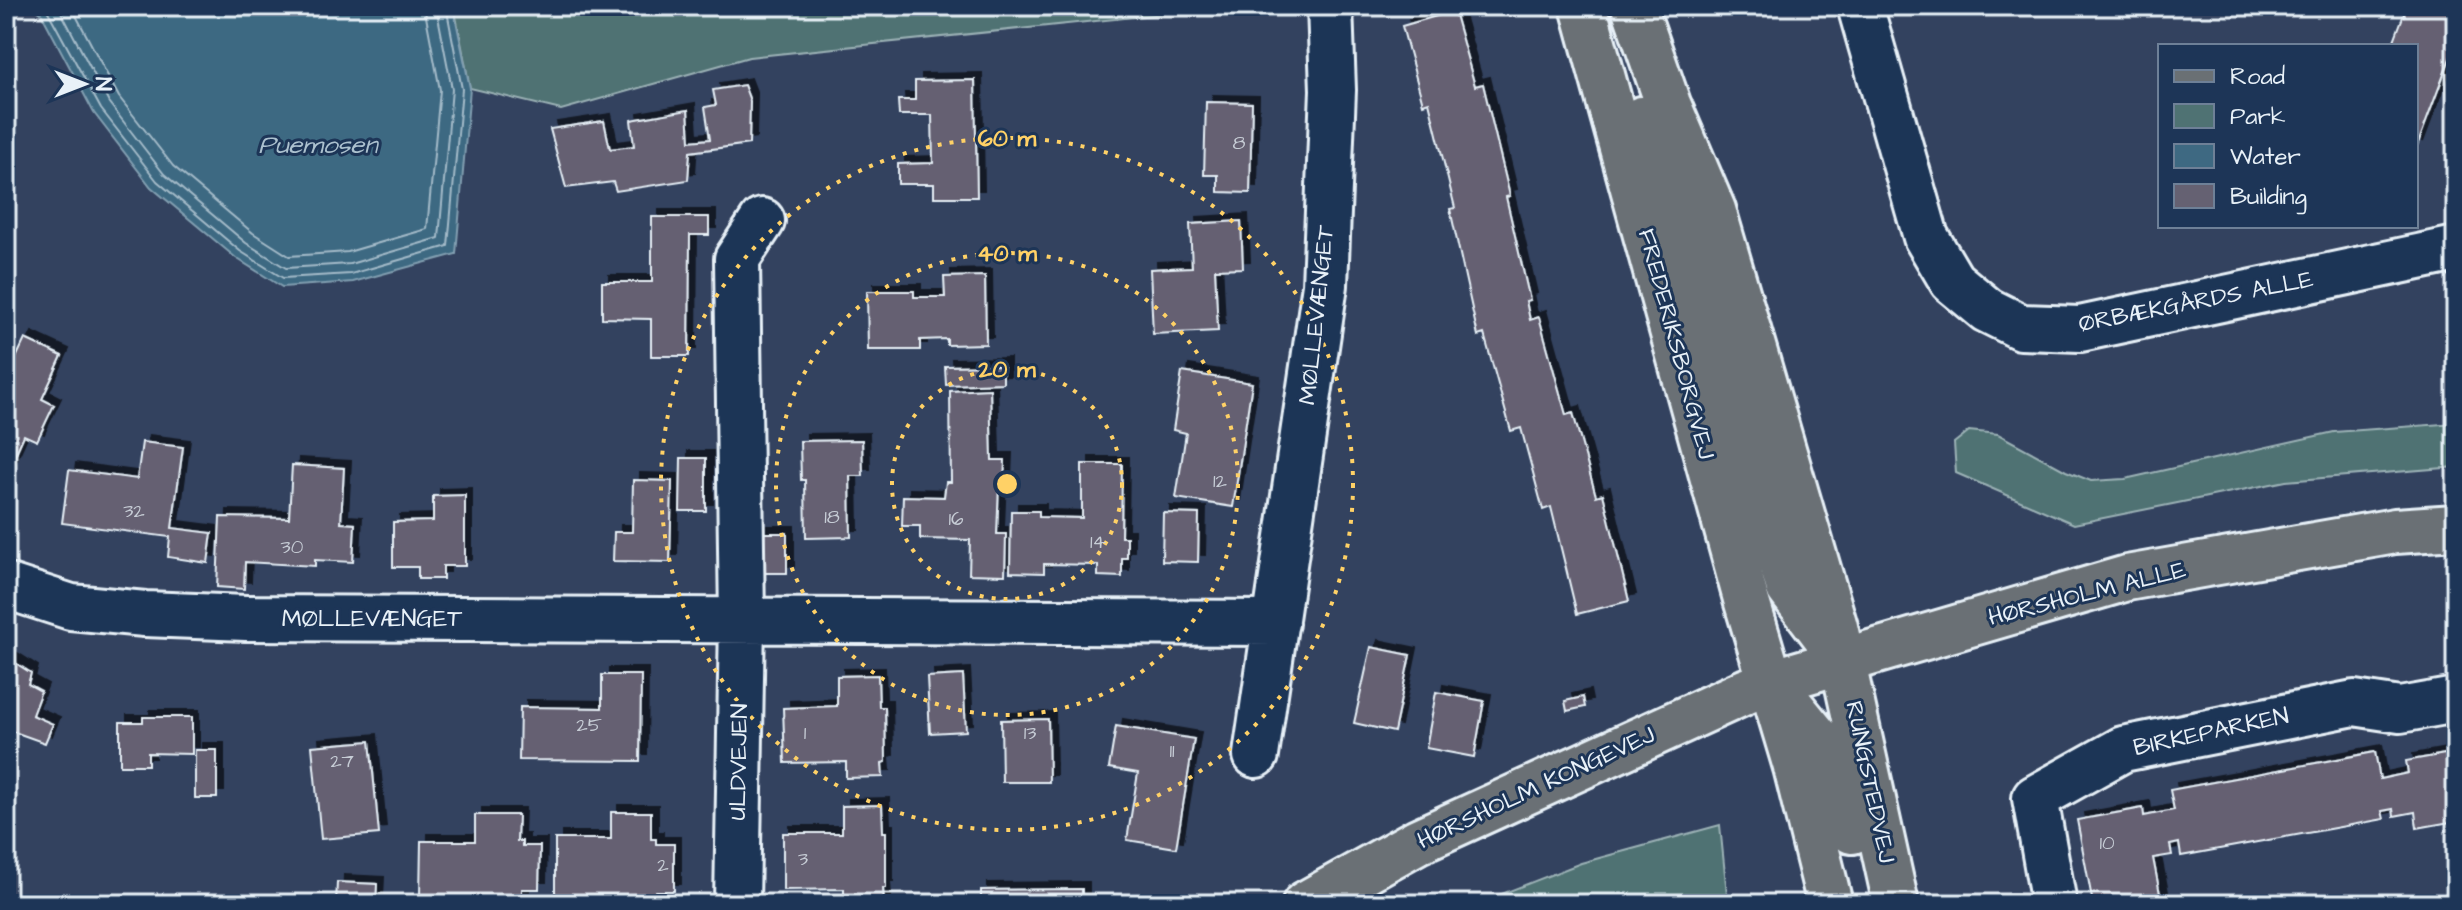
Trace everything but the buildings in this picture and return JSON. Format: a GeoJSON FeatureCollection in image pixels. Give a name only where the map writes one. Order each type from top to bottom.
{"type":"FeatureCollection","features":[{"type":"Feature","properties":{"kind":"main road","name":"FREDERIKSBORGVEJ"},"geometry":{"type":"LineString","coordinates":[[1583,6],[1771,682]]}},
{"type":"Feature","properties":{"kind":"main road"},"geometry":{"type":"LineString","coordinates":[[1634,6],[1641,34],[1668,104],[1713,210],[1843,660]]}},
{"type":"Feature","properties":{"kind":"main road"},"geometry":{"type":"LineString","coordinates":[[1596,51],[1632,94],[1638,108],[1698,276],[1789,588],[1843,660]]}},
{"type":"Feature","properties":{"kind":"main road","name":"HØRSHOLM ALLE"},"geometry":{"type":"LineString","coordinates":[[1771,682],[2127,578],[2395,531],[2456,527]]}},
{"type":"Feature","properties":{"kind":"main road","name":"RUNGSTEDVEJ"},"geometry":{"type":"LineString","coordinates":[[1843,660],[1896,904]]}},
{"type":"Feature","properties":{"kind":"main road"},"geometry":{"type":"LineString","coordinates":[[1771,682],[1830,904]]}},
{"type":"Feature","properties":{"kind":"main road"},"geometry":{"type":"LineString","coordinates":[[1771,682],[1832,756],[1868,904]]}},
{"type":"Feature","properties":{"kind":"main road","name":"HØRSHOLM KONGEVEJ"},"geometry":{"type":"LineString","coordinates":[[1305,904],[1418,841],[1771,682]]}},
{"type":"Feature","properties":{"kind":"street","name":"MØLLEVÆNGET"},"geometry":{"type":"LineString","coordinates":[[1256,755],[1325,285],[1333,90],[1330,6]]}},
{"type":"Feature","properties":{"kind":"street","name":"ØRBÆKGÅRDS ALLE"},"geometry":{"type":"LineString","coordinates":[[1860,6],[1926,237],[1952,281],[1987,310],[2021,327],[2080,329],[2456,249]]}},
{"type":"Feature","properties":{"kind":"street"},"geometry":{"type":"LineString","coordinates":[[742,620],[737,259],[762,221]]}},
{"type":"Feature","properties":{"kind":"street","name":"MØLLEVÆNGET"},"geometry":{"type":"LineString","coordinates":[[6,586],[71,607],[246,618],[1276,623]]}},
{"type":"Feature","properties":{"kind":"street","name":"ULDVEJEN"},"geometry":{"type":"LineString","coordinates":[[737,904],[742,620]]}},
{"type":"Feature","properties":{"kind":"street","name":"BIRKEPARKEN"},"geometry":{"type":"LineString","coordinates":[[2054,904],[2035,798],[2123,749],[2354,703],[2400,710],[2456,700]]}},
{"type":"Feature","properties":{"kind":"green space"},"geometry":{"type":"Polygon","coordinates":[[[454,6],[1240,6],[749,57],[561,110],[470,88],[454,6]]]}},
{"type":"Feature","properties":{"kind":"green space"},"geometry":{"type":"Polygon","coordinates":[[[2456,423],[2456,467],[2286,481],[2074,524],[1956,473],[1954,443],[1969,431],[1998,434],[2091,481],[2125,479],[2334,432],[2456,423]]]}},
{"type":"Feature","properties":{"kind":"green space"},"geometry":{"type":"Polygon","coordinates":[[[1720,825],[1728,904],[1476,904],[1581,863],[1720,825]]]}},
{"type":"Feature","properties":{"kind":"water","name":"Puemosen"},"geometry":{"type":"Polygon","coordinates":[[[31,6],[453,6],[470,88],[456,254],[353,282],[282,287],[236,258],[151,187],[94,113],[41,13],[31,6]]]}}]}
